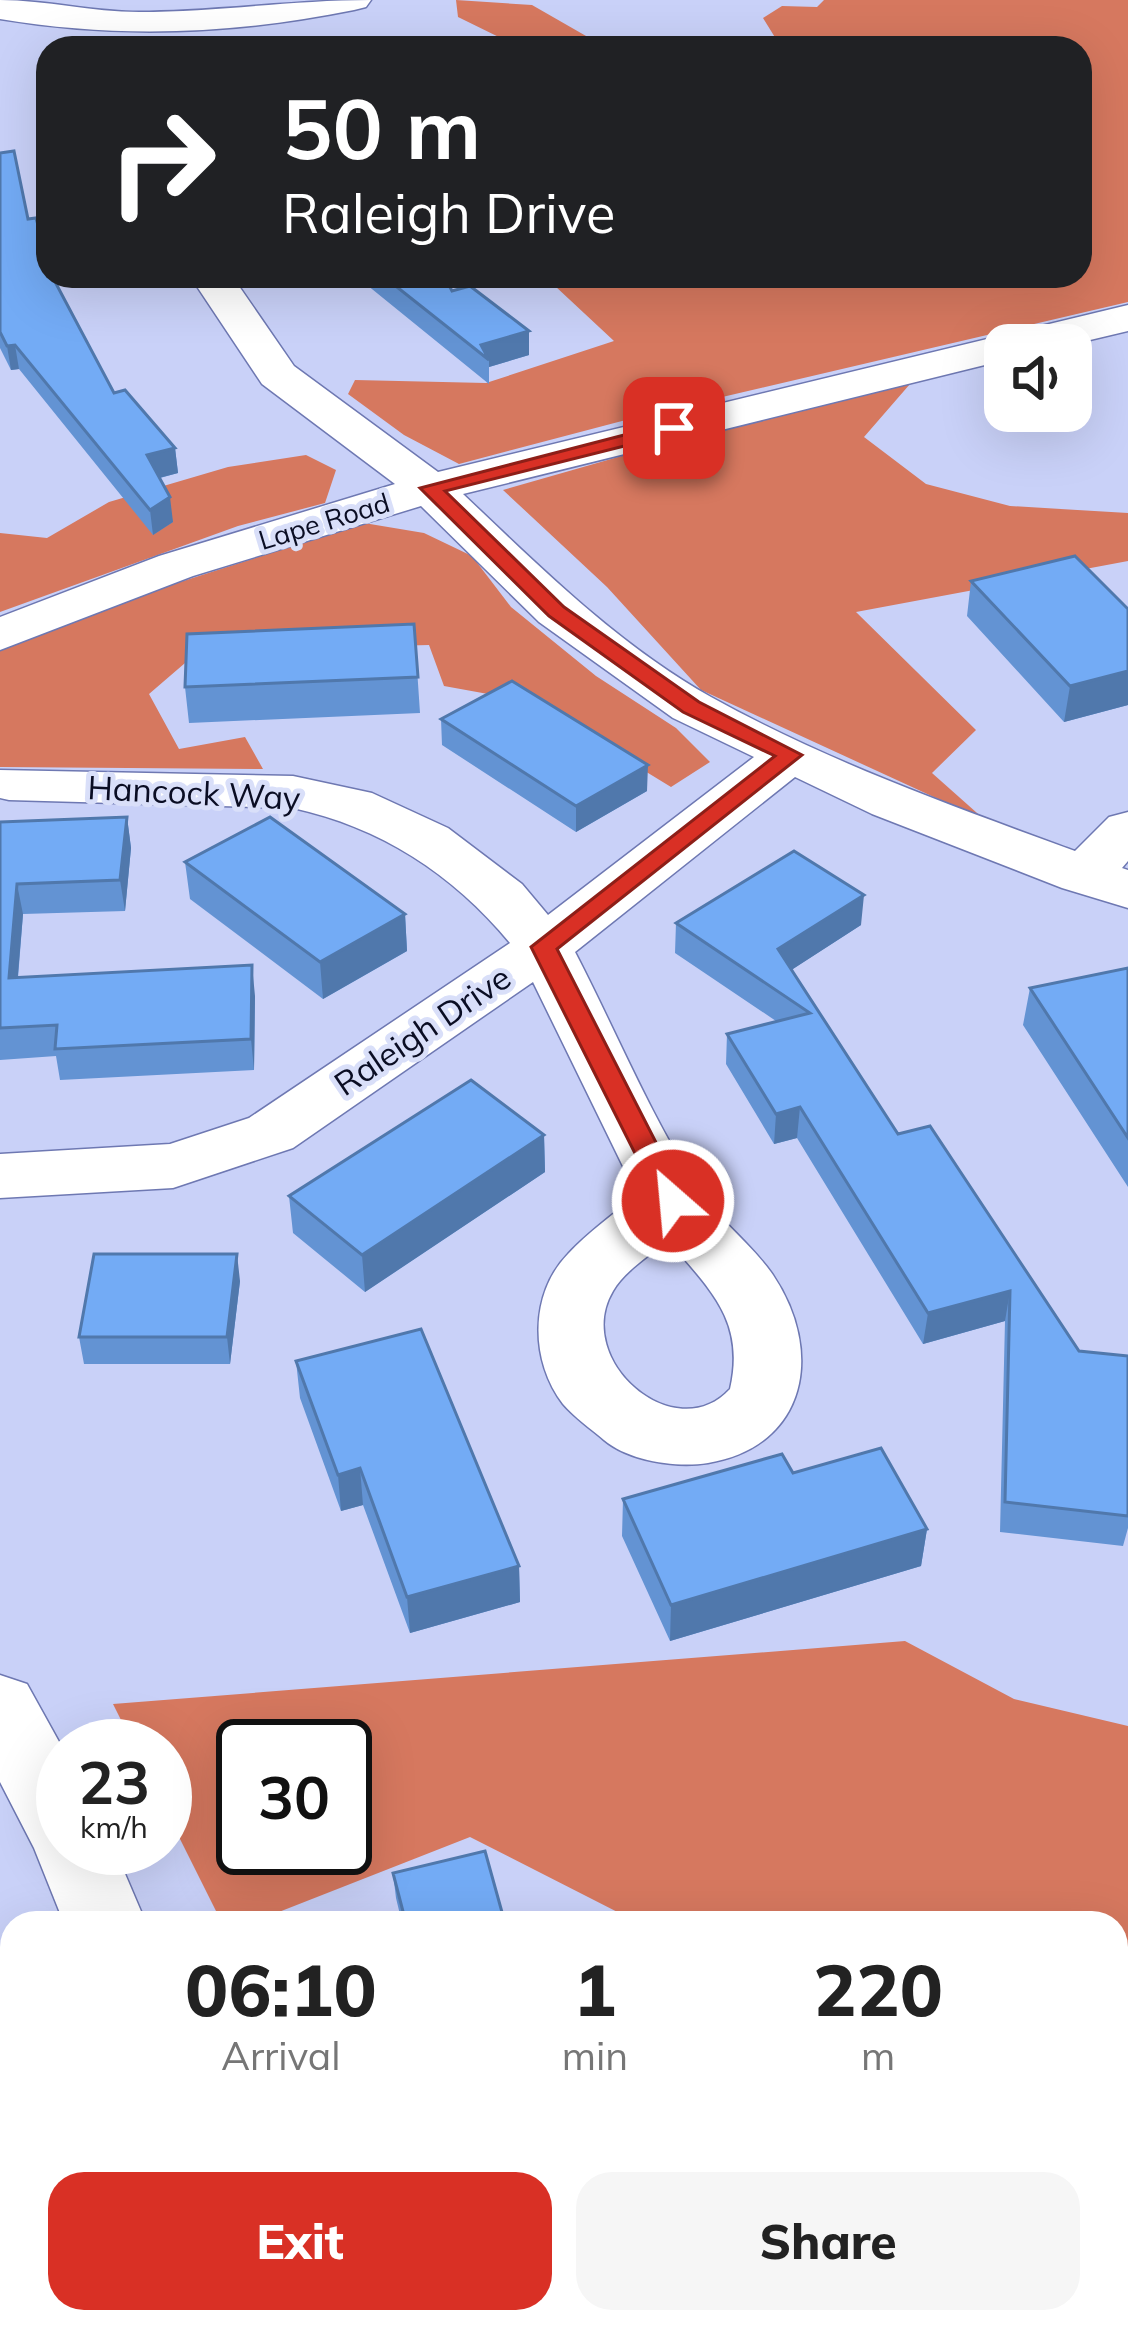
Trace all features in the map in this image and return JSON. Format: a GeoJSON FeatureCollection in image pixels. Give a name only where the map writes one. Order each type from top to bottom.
{"type":"FeatureCollection","features":[{"type":"Feature","properties":{"kind":"street"},"geometry":{"type":"LineString","coordinates":[[0,9],[192,36],[354,0]]}},
{"type":"Feature","properties":{"kind":"street"},"geometry":{"type":"LineString","coordinates":[[219,288],[278,375],[430,488],[557,611],[691,707],[891,802],[1105,883],[1128,829]]}},
{"type":"Feature","properties":{"kind":"street"},"geometry":{"type":"LineString","coordinates":[[1092,327],[1128,318]]}},
{"type":"Feature","properties":{"kind":"street","name":"Lape Road"},"geometry":{"type":"LineString","coordinates":[[0,634],[176,566],[430,488],[984,352]]}},
{"type":"Feature","properties":{"kind":"street","name":"Raleigh Drive"},"geometry":{"type":"LineString","coordinates":[[0,1177],[173,1166],[272,1133],[544,947],[790,755]]}},
{"type":"Feature","properties":{"kind":"street","name":"Hancock Way"},"geometry":{"type":"LineString","coordinates":[[9,784],[293,792],[353,805],[430,840],[502,897],[544,947],[673,1201]]}},
{"type":"Feature","properties":{"kind":"street"},"geometry":{"type":"LineString","coordinates":[[0,1707],[36,1774]]}},
{"type":"Feature","properties":{"kind":"street"},"geometry":{"type":"LineString","coordinates":[[85,1875],[100,1911]]}},
{"type":"Feature","properties":{"kind":"shaded area"},"geometry":{"type":"Polygon","coordinates":[[[456,0],[532,5],[586,36],[497,36],[458,17],[456,0]]]}},
{"type":"Feature","properties":{"kind":"shaded area"},"geometry":{"type":"Polygon","coordinates":[[[824,0],[1128,0],[1128,302],[1034,324],[984,324],[984,336],[459,464],[404,435],[348,394],[355,380],[486,383],[614,341],[557,288],[1092,288],[1092,36],[774,36],[763,18],[782,6],[817,7],[824,0]]]}},
{"type":"Feature","properties":{"kind":"shaded area"},"geometry":{"type":"Polygon","coordinates":[[[910,384],[864,437],[926,484],[1010,506],[1128,513],[1128,561],[856,612],[976,730],[932,773],[986,821],[701,690],[607,587],[503,490],[723,427],[910,384]]]}},
{"type":"Feature","properties":{"kind":"shaded area"},"geometry":{"type":"Polygon","coordinates":[[[306,455],[336,470],[325,503],[238,526],[0,612],[0,533],[47,538],[109,502],[228,467],[306,455]]]}},
{"type":"Feature","properties":{"kind":"shaded area"},"geometry":{"type":"Polygon","coordinates":[[[364,523],[424,533],[472,556],[511,607],[596,676],[676,728],[710,762],[671,787],[532,702],[444,686],[429,645],[199,651],[149,694],[179,749],[245,737],[263,769],[0,767],[0,650],[152,591],[364,523]]]}},
{"type":"Feature","properties":{"kind":"shaded area"},"geometry":{"type":"Polygon","coordinates":[[[905,1641],[1014,1699],[1128,1726],[1128,1911],[615,1911],[470,1837],[282,1911],[216,1911],[192,1863],[192,1719],[120,1719],[113,1704],[905,1641]]]}},
{"type":"Feature","properties":{"kind":"building"},"geometry":{"type":"Polygon","coordinates":[[[14,151],[28,219],[36,218],[36,288],[58,288],[114,393],[125,390],[175,448],[147,455],[170,497],[150,510],[15,345],[7,346],[0,332],[0,153],[14,151]]]}},
{"type":"Feature","properties":{"kind":"building"},"geometry":{"type":"Polygon","coordinates":[[[398,288],[473,288],[529,331],[481,345],[489,360],[398,288]]]}},
{"type":"Feature","properties":{"kind":"building"},"geometry":{"type":"Polygon","coordinates":[[[1075,556],[1128,609],[1128,671],[1070,686],[971,581],[1075,556]]]}},
{"type":"Feature","properties":{"kind":"building"},"geometry":{"type":"Polygon","coordinates":[[[414,624],[418,677],[185,687],[187,634],[414,624]]]}},
{"type":"Feature","properties":{"kind":"building"},"geometry":{"type":"Polygon","coordinates":[[[512,681],[648,765],[576,806],[441,719],[512,681]]]}},
{"type":"Feature","properties":{"kind":"building"},"geometry":{"type":"Polygon","coordinates":[[[127,817],[120,880],[17,884],[9,978],[252,965],[251,1039],[55,1049],[57,1025],[0,1028],[0,822],[127,817]]]}},
{"type":"Feature","properties":{"kind":"building"},"geometry":{"type":"Polygon","coordinates":[[[270,817],[405,914],[320,962],[185,862],[270,817]]]}},
{"type":"Feature","properties":{"kind":"building"},"geometry":{"type":"Polygon","coordinates":[[[794,851],[864,895],[778,949],[898,1134],[930,1126],[1079,1351],[1128,1356],[1128,1516],[1005,1502],[1010,1291],[928,1313],[800,1107],[776,1114],[727,1034],[810,1013],[676,923],[794,851]]]}},
{"type":"Feature","properties":{"kind":"building"},"geometry":{"type":"Polygon","coordinates":[[[1128,968],[1128,1138],[1030,988],[1128,968]]]}},
{"type":"Feature","properties":{"kind":"building"},"geometry":{"type":"Polygon","coordinates":[[[471,1080],[544,1135],[362,1255],[289,1196],[471,1080]]]}},
{"type":"Feature","properties":{"kind":"building"},"geometry":{"type":"Polygon","coordinates":[[[94,1254],[237,1254],[227,1337],[79,1337],[94,1254]]]}},
{"type":"Feature","properties":{"kind":"building"},"geometry":{"type":"Polygon","coordinates":[[[421,1329],[519,1566],[407,1597],[360,1468],[338,1475],[296,1361],[421,1329]]]}},
{"type":"Feature","properties":{"kind":"building"},"geometry":{"type":"Polygon","coordinates":[[[881,1448],[927,1529],[671,1605],[623,1499],[782,1454],[793,1473],[881,1448]]]}},
{"type":"Feature","properties":{"kind":"building"},"geometry":{"type":"Polygon","coordinates":[[[485,1851],[502,1911],[403,1911],[393,1873],[485,1851]]]}},
{"type":"Feature","properties":{"kind":"route"},"geometry":{"type":"LineString","coordinates":[[673,1201],[544,947],[790,755],[691,707],[557,611],[430,488],[674,428]]}}]}
